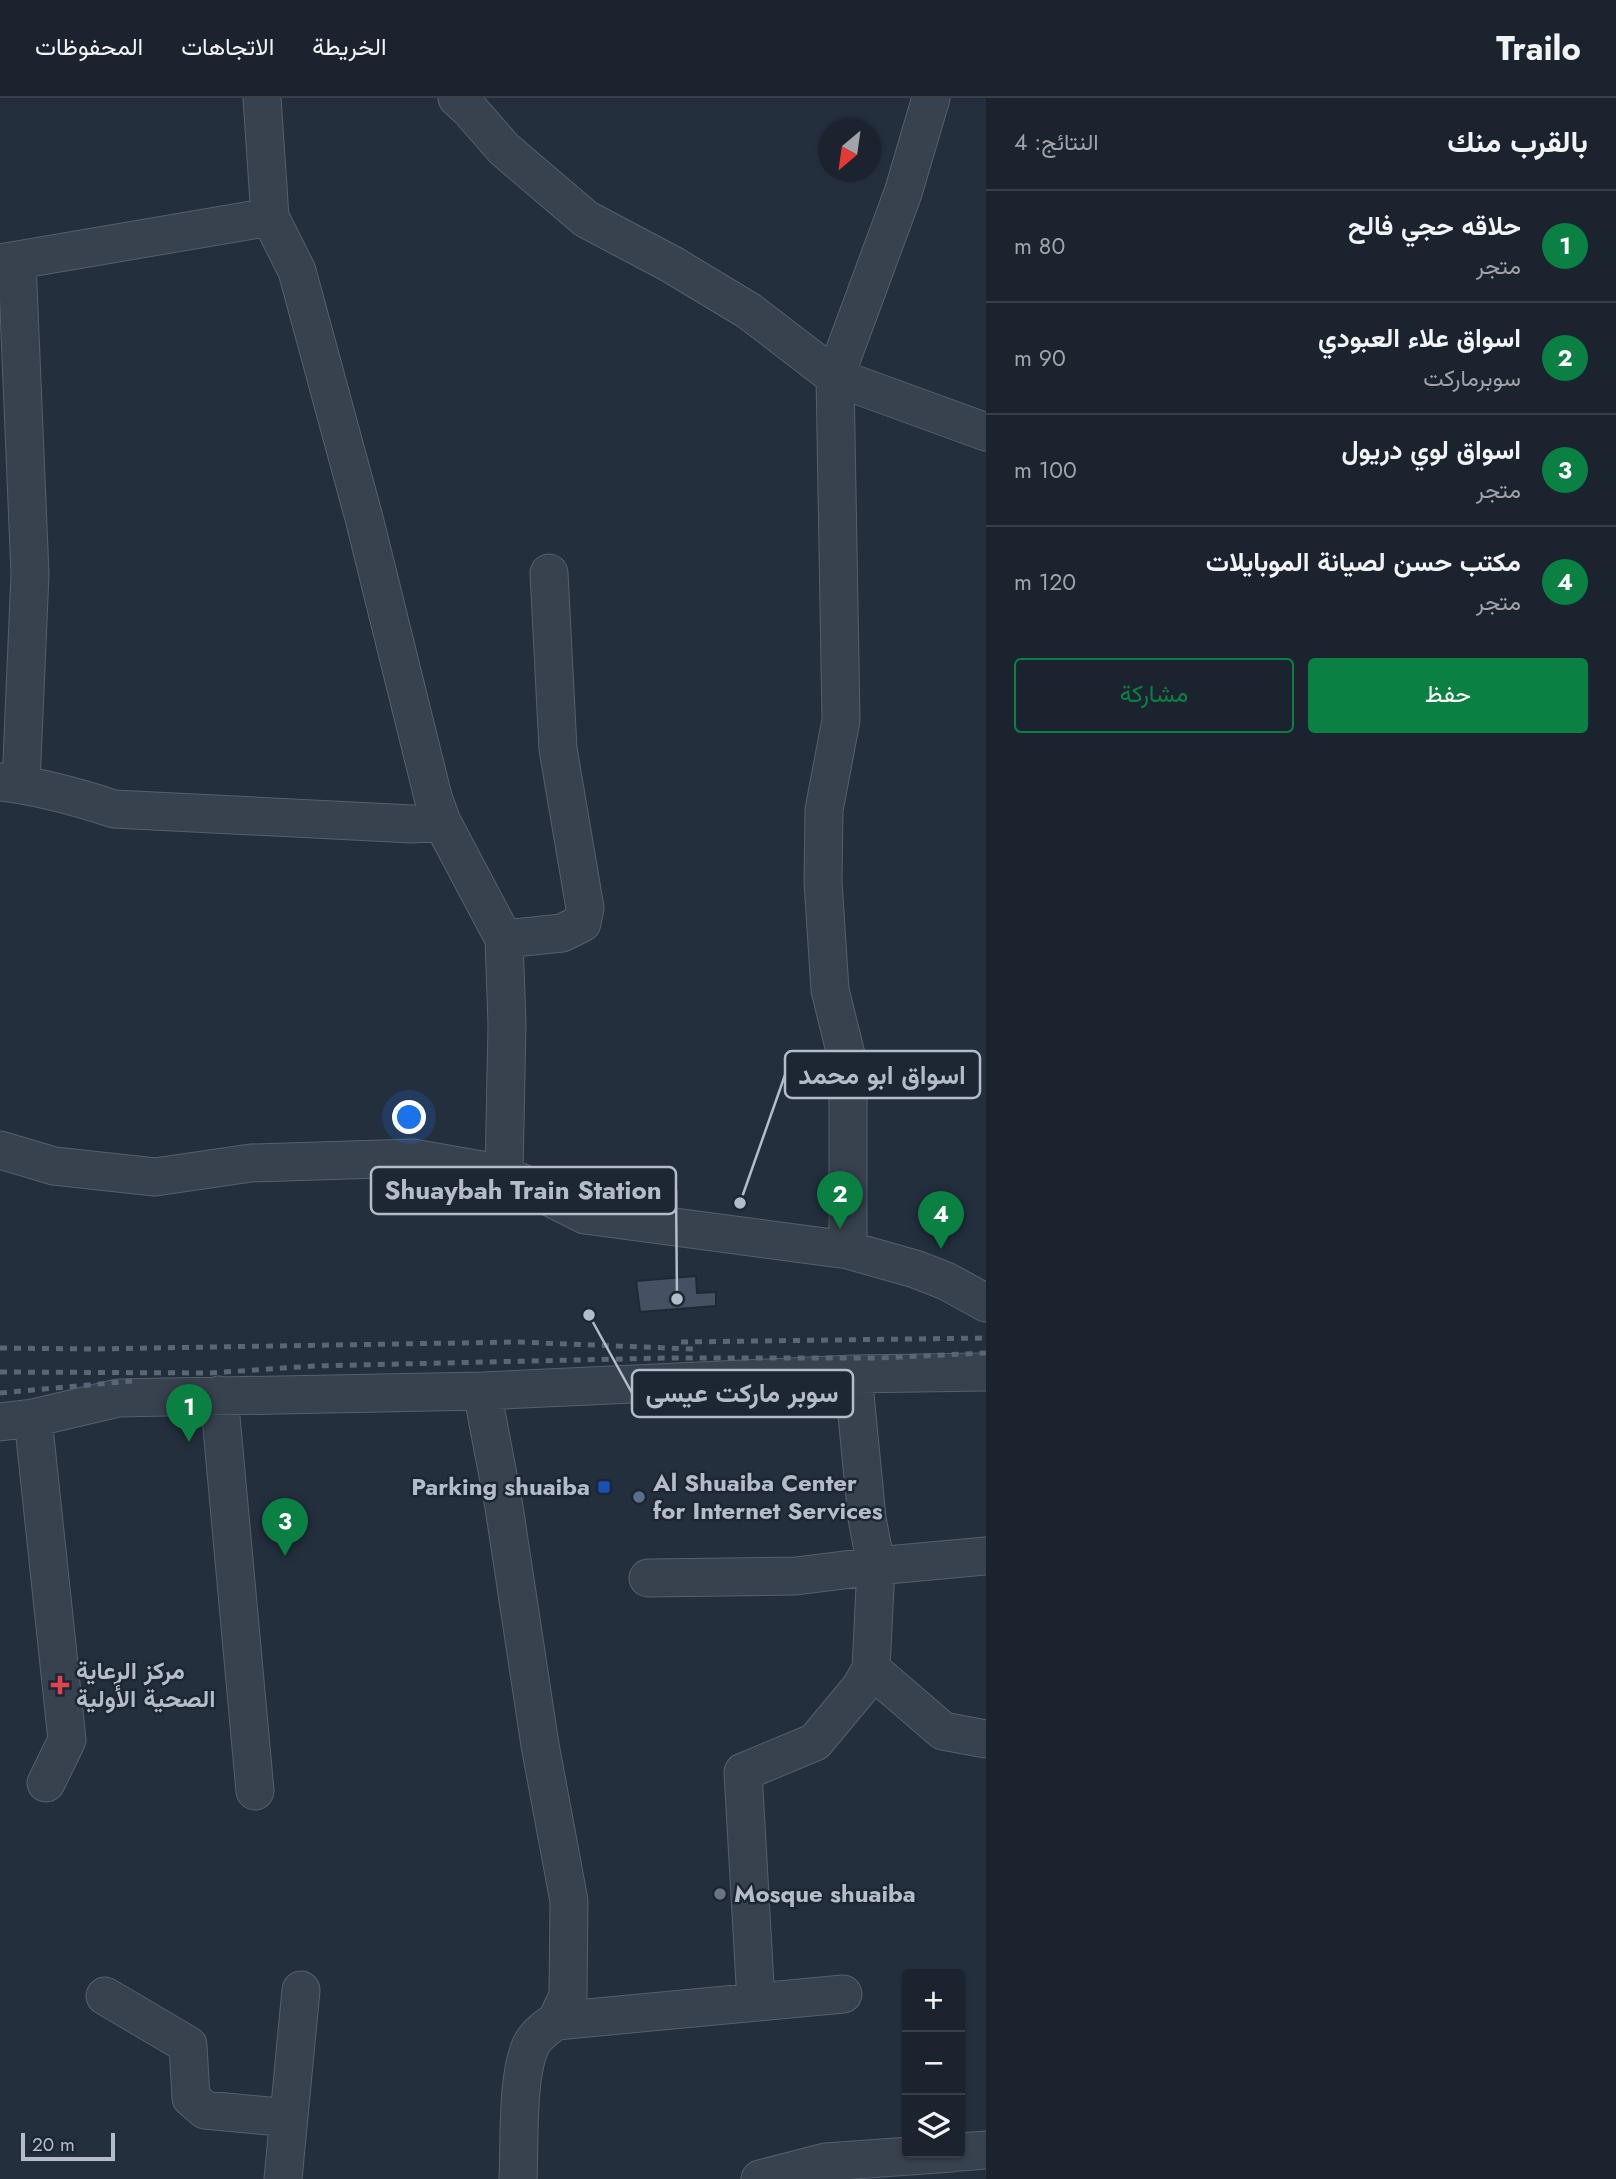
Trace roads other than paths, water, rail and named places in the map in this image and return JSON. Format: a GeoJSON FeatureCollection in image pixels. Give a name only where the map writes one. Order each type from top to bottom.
{"type":"FeatureCollection","features":[{"type":"Feature","properties":{"kind":"street"},"geometry":{"type":"LineString","coordinates":[[262,98],[270,217],[297,271],[365,517],[433,797],[442,821],[504,939],[507,1024],[504,1174]]}},
{"type":"Feature","properties":{"kind":"street"},"geometry":{"type":"LineString","coordinates":[[848,1250],[848,1063],[830,990],[823,882],[824,810],[841,720],[835,377],[903,193],[932,98]]}},
{"type":"Feature","properties":{"kind":"street"},"geometry":{"type":"LineString","coordinates":[[468,102],[504,149],[586,219],[671,264],[749,311],[835,377],[986,432]]}},
{"type":"Feature","properties":{"kind":"street"},"geometry":{"type":"LineString","coordinates":[[270,217],[9,262],[15,574],[11,783],[77,797],[114,809],[412,824],[442,821]]}},
{"type":"Feature","properties":{"kind":"street"},"geometry":{"type":"LineString","coordinates":[[504,939],[562,933],[582,923],[585,908],[558,749],[549,573]]}},
{"type":"Feature","properties":{"kind":"street"},"geometry":{"type":"LineString","coordinates":[[0,1150],[54,1166],[155,1177],[251,1163],[413,1158],[504,1174],[585,1215],[848,1250],[915,1269],[946,1281],[986,1303]]}},
{"type":"Feature","properties":{"kind":"street"},"geometry":{"type":"LineString","coordinates":[[46,1783],[67,1740],[17,1420],[118,1398],[482,1391],[853,1374],[986,1372]]}},
{"type":"Feature","properties":{"kind":"street"},"geometry":{"type":"LineString","coordinates":[[756,2002],[743,1772],[815,1742],[872,1670],[876,1566],[867,1518],[853,1374]]}},
{"type":"Feature","properties":{"kind":"street"},"geometry":{"type":"LineString","coordinates":[[482,1391],[504,1507],[540,1745],[569,1902],[568,1996],[556,2021]]}},
{"type":"Feature","properties":{"kind":"street"},"geometry":{"type":"LineString","coordinates":[[219,1395],[255,1791]]}},
{"type":"Feature","properties":{"kind":"street"},"geometry":{"type":"LineString","coordinates":[[648,1578],[796,1576],[986,1556]]}},
{"type":"Feature","properties":{"kind":"street"},"geometry":{"type":"LineString","coordinates":[[872,1670],[943,1731],[986,1739]]}},
{"type":"Feature","properties":{"kind":"street"},"geometry":{"type":"LineString","coordinates":[[283,2179],[301,1990]]}},
{"type":"Feature","properties":{"kind":"street"},"geometry":{"type":"LineString","coordinates":[[518,2179],[522,2078],[527,2054],[534,2040],[556,2021],[843,1994]]}},
{"type":"Feature","properties":{"kind":"street"},"geometry":{"type":"LineString","coordinates":[[105,1996],[188,2046],[191,2098],[205,2110],[289,2118]]}},
{"type":"Feature","properties":{"kind":"street"},"geometry":{"type":"LineString","coordinates":[[965,2152],[986,2150]]}},
{"type":"Feature","properties":{"kind":"street"},"geometry":{"type":"LineString","coordinates":[[760,2179],[826,2162],[902,2157]]}},
{"type":"Feature","properties":{"kind":"railway"},"geometry":{"type":"LineString","coordinates":[[681,1342],[986,1338]]}},
{"type":"Feature","properties":{"kind":"railway"},"geometry":{"type":"LineString","coordinates":[[0,1348],[517,1342],[693,1349]]}},
{"type":"Feature","properties":{"kind":"railway"},"geometry":{"type":"LineString","coordinates":[[0,1372],[210,1373],[314,1366],[667,1358],[879,1358],[986,1353]]}},
{"type":"Feature","properties":{"kind":"railway"},"geometry":{"type":"LineString","coordinates":[[0,1393],[132,1381]]}},
{"type":"Feature","properties":{"kind":"place","name":"اسواق ابو محمد"},"geometry":{"type":"Point","coordinates":[740,1203]}},
{"type":"Feature","properties":{"kind":"place","name":"اسواق علاء العبودي"},"geometry":{"type":"Point","coordinates":[840,1229]}},
{"type":"Feature","properties":{"kind":"place","name":"مكتب حسن لصيانة الموبايلات"},"geometry":{"type":"Point","coordinates":[941,1249]}},
{"type":"Feature","properties":{"kind":"place","name":"Shuaybah Train Station"},"geometry":{"type":"Point","coordinates":[677,1299]}},
{"type":"Feature","properties":{"kind":"place","name":"سوبر ماركت عيسى"},"geometry":{"type":"Point","coordinates":[589,1315]}},
{"type":"Feature","properties":{"kind":"place","name":"حلاقه حجي فالح"},"geometry":{"type":"Point","coordinates":[189,1442]}},
{"type":"Feature","properties":{"kind":"place","name":"Parking shuaiba"},"geometry":{"type":"Point","coordinates":[604,1487]}},
{"type":"Feature","properties":{"kind":"place","name":"Al Shuaiba Center for Internet Services"},"geometry":{"type":"Point","coordinates":[639,1497]}},
{"type":"Feature","properties":{"kind":"place","name":"اسواق لوي دريول"},"geometry":{"type":"Point","coordinates":[285,1556]}},
{"type":"Feature","properties":{"kind":"place","name":"مركز الرعاية الصحية الأولية"},"geometry":{"type":"Point","coordinates":[60,1685]}},
{"type":"Feature","properties":{"kind":"place","name":"Mosque shuaiba"},"geometry":{"type":"Point","coordinates":[720,1894]}}]}
